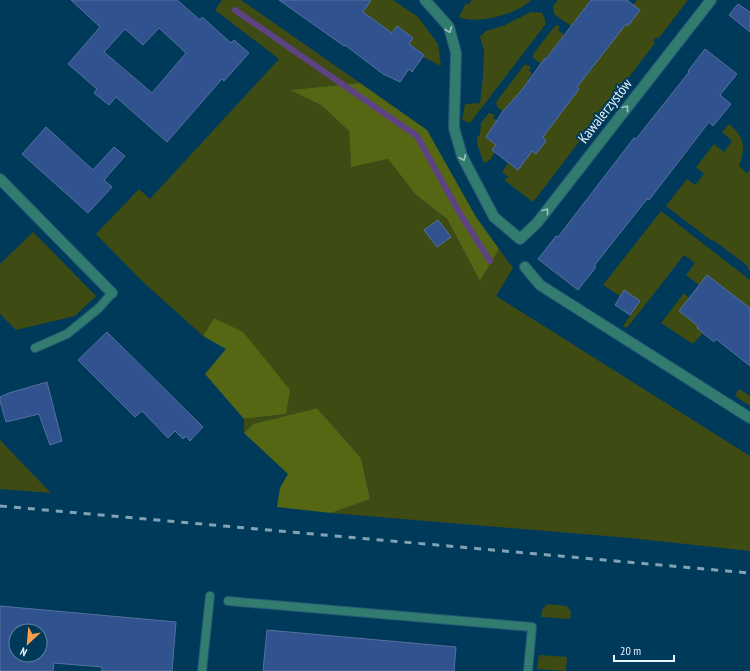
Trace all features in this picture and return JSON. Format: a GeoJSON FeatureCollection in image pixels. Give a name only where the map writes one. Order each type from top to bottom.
{"type":"FeatureCollection","features":[{"type":"Feature","properties":{"kind":"street","name":"Kawalerzystów"},"geometry":{"type":"LineString","coordinates":[[425,0],[449,27],[456,53],[454,128],[462,156],[494,217],[520,240],[537,223],[711,0]]}},
{"type":"Feature","properties":{"kind":"street"},"geometry":{"type":"LineString","coordinates":[[0,179],[112,293]]}},
{"type":"Feature","properties":{"kind":"street"},"geometry":{"type":"LineString","coordinates":[[525,267],[540,285],[750,418]]}},
{"type":"Feature","properties":{"kind":"lane"},"geometry":{"type":"LineString","coordinates":[[35,348],[67,334],[99,308],[112,293]]}},
{"type":"Feature","properties":{"kind":"lane"},"geometry":{"type":"LineString","coordinates":[[202,671],[210,596]]}},
{"type":"Feature","properties":{"kind":"lane"},"geometry":{"type":"LineString","coordinates":[[228,601],[532,627],[528,671]]}},
{"type":"Feature","properties":{"kind":"green space"},"geometry":{"type":"Polygon","coordinates":[[[222,0],[241,0],[360,83],[291,90],[321,105],[349,131],[351,166],[388,159],[416,195],[447,219],[480,281],[499,249],[513,268],[496,296],[750,456],[750,551],[630,538],[331,513],[370,499],[361,458],[317,408],[253,424],[244,433],[244,419],[286,414],[214,318],[203,336],[141,280],[96,234],[139,189],[150,199],[279,59],[215,10],[222,0]]]}},
{"type":"Feature","properties":{"kind":"green space"},"geometry":{"type":"Polygon","coordinates":[[[360,0],[393,0],[418,17],[438,44],[441,66],[423,57],[424,54],[409,44],[413,38],[397,26],[392,33],[363,12],[367,5],[360,0]]]}},
{"type":"Feature","properties":{"kind":"green space"},"geometry":{"type":"Polygon","coordinates":[[[472,0],[531,0],[517,10],[496,17],[476,20],[459,17],[466,3],[468,5],[472,0]]]}},
{"type":"Feature","properties":{"kind":"green space"},"geometry":{"type":"Polygon","coordinates":[[[558,0],[589,0],[584,8],[589,12],[581,13],[571,26],[554,14],[553,6],[558,0]]]}},
{"type":"Feature","properties":{"kind":"green space"},"geometry":{"type":"Polygon","coordinates":[[[637,0],[688,0],[658,39],[656,37],[653,41],[655,43],[533,202],[504,180],[509,177],[502,172],[508,163],[518,170],[532,151],[536,154],[546,141],[543,137],[579,89],[573,84],[583,71],[588,74],[596,63],[593,61],[599,54],[604,58],[599,53],[610,43],[621,21],[628,26],[633,5],[637,0]]]}},
{"type":"Feature","properties":{"kind":"green space"},"geometry":{"type":"Polygon","coordinates":[[[531,12],[542,13],[545,19],[545,25],[470,123],[462,120],[465,104],[480,103],[484,50],[480,37],[486,31],[503,26],[531,12]]]}},
{"type":"Feature","properties":{"kind":"green space"},"geometry":{"type":"Polygon","coordinates":[[[558,25],[560,27],[558,30],[564,35],[554,48],[555,55],[551,52],[540,63],[533,58],[533,54],[555,26],[558,25]]]}},
{"type":"Feature","properties":{"kind":"green space"},"geometry":{"type":"Polygon","coordinates":[[[525,64],[531,67],[529,70],[532,74],[528,79],[529,81],[504,112],[497,107],[496,102],[525,64]]]}},
{"type":"Feature","properties":{"kind":"green space"},"geometry":{"type":"Polygon","coordinates":[[[360,83],[427,130],[476,217],[499,249],[480,281],[447,219],[416,195],[388,159],[351,167],[349,131],[321,105],[290,90],[360,83]]]}},
{"type":"Feature","properties":{"kind":"green space"},"geometry":{"type":"Polygon","coordinates":[[[489,113],[495,115],[493,118],[497,120],[486,137],[496,145],[492,150],[495,152],[490,160],[484,163],[477,144],[477,138],[480,134],[481,123],[489,113]]]}},
{"type":"Feature","properties":{"kind":"green space"},"geometry":{"type":"Polygon","coordinates":[[[729,124],[741,138],[743,143],[743,153],[739,166],[747,173],[750,170],[750,271],[747,268],[748,266],[666,206],[687,179],[695,185],[704,174],[696,167],[714,144],[724,152],[732,141],[722,132],[729,124]]]}},
{"type":"Feature","properties":{"kind":"green space"},"geometry":{"type":"Polygon","coordinates":[[[661,211],[750,280],[750,308],[707,275],[699,285],[686,275],[695,263],[684,255],[627,328],[623,326],[640,301],[624,290],[620,296],[603,285],[661,211]]]}},
{"type":"Feature","properties":{"kind":"green space"},"geometry":{"type":"Polygon","coordinates":[[[33,232],[96,296],[75,316],[16,330],[0,314],[0,264],[33,232]]]}},
{"type":"Feature","properties":{"kind":"green space"},"geometry":{"type":"Polygon","coordinates":[[[684,293],[689,298],[679,311],[698,326],[697,328],[703,333],[693,344],[661,323],[684,293]]]}},
{"type":"Feature","properties":{"kind":"green space"},"geometry":{"type":"Polygon","coordinates":[[[214,318],[243,332],[290,390],[286,414],[244,419],[205,374],[226,349],[203,336],[214,318]]]}},
{"type":"Feature","properties":{"kind":"green space"},"geometry":{"type":"Polygon","coordinates":[[[739,389],[750,396],[750,406],[735,396],[739,389]]]}},
{"type":"Feature","properties":{"kind":"green space"},"geometry":{"type":"Polygon","coordinates":[[[317,408],[361,458],[370,499],[331,513],[277,507],[280,488],[288,474],[244,433],[253,424],[317,408]]]}},
{"type":"Feature","properties":{"kind":"green space"},"geometry":{"type":"Polygon","coordinates":[[[0,440],[51,493],[0,489],[0,440]]]}},
{"type":"Feature","properties":{"kind":"green space"},"geometry":{"type":"Polygon","coordinates":[[[547,604],[567,606],[571,613],[570,619],[541,617],[542,610],[547,604]]]}},
{"type":"Feature","properties":{"kind":"green space"},"geometry":{"type":"Polygon","coordinates":[[[539,655],[567,657],[566,671],[537,669],[539,655]]]}},
{"type":"Feature","properties":{"kind":"building"},"geometry":{"type":"Polygon","coordinates":[[[71,0],[177,0],[200,20],[202,17],[231,43],[234,40],[249,53],[224,81],[222,79],[167,142],[116,97],[109,105],[94,93],[97,89],[68,64],[100,27],[71,0]],[[159,28],[143,45],[125,29],[104,52],[152,93],[186,53],[159,28]]]}},
{"type":"Feature","properties":{"kind":"building"},"geometry":{"type":"Polygon","coordinates":[[[279,0],[371,0],[363,12],[392,33],[397,26],[413,38],[409,44],[424,55],[412,72],[409,69],[400,82],[383,74],[345,45],[344,46],[279,0]]]}},
{"type":"Feature","properties":{"kind":"building"},"geometry":{"type":"Polygon","coordinates":[[[591,0],[627,0],[640,10],[628,26],[626,24],[577,87],[579,89],[543,137],[546,141],[536,154],[532,151],[518,170],[492,150],[496,145],[486,137],[503,111],[521,91],[591,0]]]}},
{"type":"Feature","properties":{"kind":"building"},"geometry":{"type":"Polygon","coordinates":[[[738,4],[750,12],[750,32],[729,15],[738,4]]]}},
{"type":"Feature","properties":{"kind":"building"},"geometry":{"type":"Polygon","coordinates":[[[705,49],[737,74],[720,95],[731,104],[713,126],[709,122],[649,200],[647,199],[594,266],[596,267],[578,290],[538,259],[556,236],[558,237],[634,138],[636,139],[689,72],[688,71],[705,49]]]}},
{"type":"Feature","properties":{"kind":"building"},"geometry":{"type":"Polygon","coordinates":[[[46,127],[93,170],[114,147],[125,156],[104,180],[112,187],[88,213],[22,154],[46,127]]]}},
{"type":"Feature","properties":{"kind":"building"},"geometry":{"type":"Polygon","coordinates":[[[438,220],[451,237],[437,247],[424,230],[438,220]]]}},
{"type":"Feature","properties":{"kind":"building"},"geometry":{"type":"Polygon","coordinates":[[[707,275],[750,308],[750,366],[716,339],[714,342],[697,328],[698,326],[679,311],[707,275]]]}},
{"type":"Feature","properties":{"kind":"building"},"geometry":{"type":"Polygon","coordinates":[[[624,290],[640,301],[630,315],[615,305],[624,290]]]}},
{"type":"Feature","properties":{"kind":"building"},"geometry":{"type":"Polygon","coordinates":[[[107,332],[203,427],[190,441],[186,436],[183,439],[175,431],[168,438],[142,411],[135,417],[78,360],[107,332]]]}},
{"type":"Feature","properties":{"kind":"building"},"geometry":{"type":"Polygon","coordinates":[[[47,382],[62,441],[50,445],[39,414],[6,422],[0,401],[0,397],[9,393],[47,382]]]}},
{"type":"Feature","properties":{"kind":"building"},"geometry":{"type":"Polygon","coordinates":[[[0,606],[176,622],[172,671],[102,671],[102,667],[54,663],[53,671],[0,671],[0,606]]]}},
{"type":"Feature","properties":{"kind":"building"},"geometry":{"type":"Polygon","coordinates":[[[267,630],[456,647],[454,671],[263,671],[267,630]]]}},
{"type":"Feature","properties":{"kind":"waterway"},"geometry":{"type":"LineString","coordinates":[[235,10],[417,136],[459,212],[490,261]]}},
{"type":"Feature","properties":{"kind":"railway"},"geometry":{"type":"LineString","coordinates":[[0,506],[750,573]]}}]}
